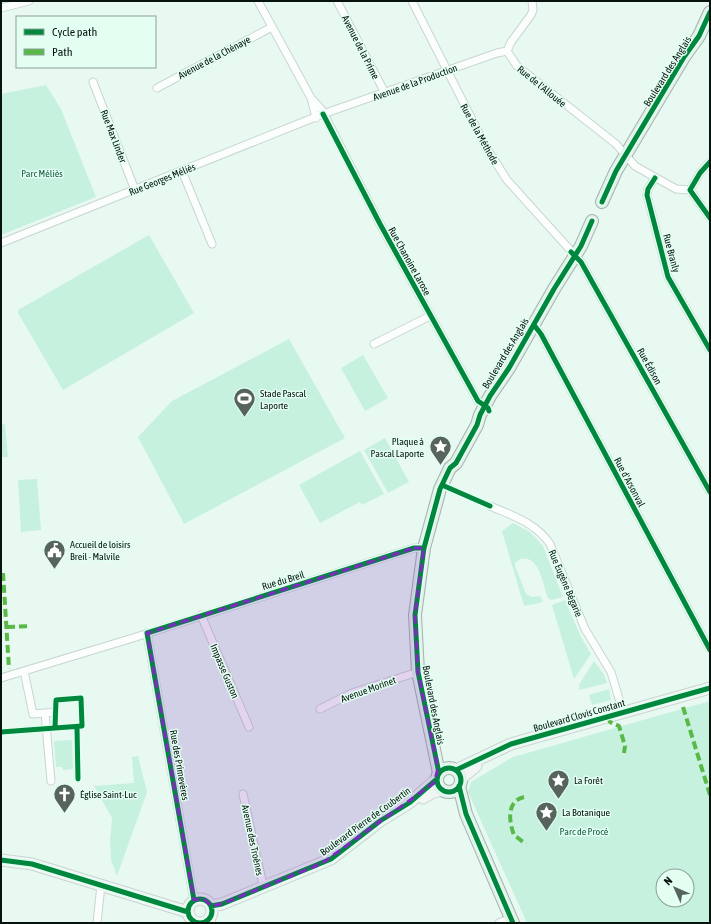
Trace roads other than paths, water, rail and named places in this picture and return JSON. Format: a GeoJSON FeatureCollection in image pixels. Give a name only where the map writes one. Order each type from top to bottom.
{"type":"FeatureCollection","features":[{"type":"Feature","properties":{"kind":"main road","name":"Boulevard des Anglais"},"geometry":{"type":"LineString","coordinates":[[684,57],[690,40],[710,8]]}},
{"type":"Feature","properties":{"kind":"main road","name":"Boulevard des Anglais"},"geometry":{"type":"LineString","coordinates":[[453,781],[439,786],[431,734],[418,672],[415,616],[424,548],[438,501],[440,489],[450,468],[456,463],[478,425],[573,254],[590,229],[609,182],[627,157],[684,57],[699,36],[710,12]]}},
{"type":"Feature","properties":{"kind":"main road","name":"Boulevard des Anglais"},"geometry":{"type":"LineString","coordinates":[[431,734],[446,763],[466,814],[512,920]]}},
{"type":"Feature","properties":{"kind":"main road"},"geometry":{"type":"LineString","coordinates":[[438,776],[443,769],[453,781]]}},
{"type":"Feature","properties":{"kind":"street"},"geometry":{"type":"LineString","coordinates":[[1,8],[30,1]]}},
{"type":"Feature","properties":{"kind":"street","name":"Rue Chanoine Larose"},"geometry":{"type":"LineString","coordinates":[[258,1],[311,98],[324,114],[380,224],[430,316],[478,401],[487,408]]}},
{"type":"Feature","properties":{"kind":"street","name":"Avenue de la Prime"},"geometry":{"type":"LineString","coordinates":[[337,1],[385,93]]}},
{"type":"Feature","properties":{"kind":"street","name":"Rue de la Méthode"},"geometry":{"type":"LineString","coordinates":[[412,1],[446,71],[495,162],[507,180],[573,254]]}},
{"type":"Feature","properties":{"kind":"street"},"geometry":{"type":"LineString","coordinates":[[507,51],[511,42],[531,15],[533,10],[532,1]]}},
{"type":"Feature","properties":{"kind":"street","name":"Avenue de la Chénaye"},"geometry":{"type":"LineString","coordinates":[[157,88],[272,27]]}},
{"type":"Feature","properties":{"kind":"street","name":"Avenue de la Production"},"geometry":{"type":"LineString","coordinates":[[324,114],[497,52],[507,51]]}},
{"type":"Feature","properties":{"kind":"street","name":"Rue de l'Allouée"},"geometry":{"type":"LineString","coordinates":[[507,51],[517,66],[616,144],[627,157],[655,178],[679,190],[690,190]]}},
{"type":"Feature","properties":{"kind":"street","name":"Rue Max Linder"},"geometry":{"type":"LineString","coordinates":[[93,82],[135,190]]}},
{"type":"Feature","properties":{"kind":"street","name":"Rue Chanoine Larose"},"geometry":{"type":"LineString","coordinates":[[311,98],[316,118]]}},
{"type":"Feature","properties":{"kind":"street","name":"Rue Georges Méliès"},"geometry":{"type":"LineString","coordinates":[[1,243],[324,114]]}},
{"type":"Feature","properties":{"kind":"street"},"geometry":{"type":"LineString","coordinates":[[710,162],[698,176],[690,190],[710,218]]}},
{"type":"Feature","properties":{"kind":"street"},"geometry":{"type":"LineString","coordinates":[[182,171],[212,244]]}},
{"type":"Feature","properties":{"kind":"street","name":"Rue Branly"},"geometry":{"type":"LineString","coordinates":[[655,178],[648,189],[648,195],[668,277],[710,350]]}},
{"type":"Feature","properties":{"kind":"street","name":"Rue Édison"},"geometry":{"type":"LineString","coordinates":[[573,254],[710,492]]}},
{"type":"Feature","properties":{"kind":"street"},"geometry":{"type":"LineString","coordinates":[[374,344],[430,316]]}},
{"type":"Feature","properties":{"kind":"street","name":"Rue d'Arsonval"},"geometry":{"type":"LineString","coordinates":[[534,324],[541,334],[710,650]]}},
{"type":"Feature","properties":{"kind":"street","name":"Rue Eugène Bégarie"},"geometry":{"type":"LineString","coordinates":[[490,506],[527,522],[547,540],[555,555],[585,630],[611,672],[623,712]]}},
{"type":"Feature","properties":{"kind":"street","name":"Rue du Breil"},"geometry":{"type":"LineString","coordinates":[[1,678],[148,633],[414,548],[424,548]]}},
{"type":"Feature","properties":{"kind":"street","name":"Impasse Guston"},"geometry":{"type":"LineString","coordinates":[[201,615],[249,727]]}},
{"type":"Feature","properties":{"kind":"street","name":"Rue des Primevères"},"geometry":{"type":"LineString","coordinates":[[148,633],[194,900]]}},
{"type":"Feature","properties":{"kind":"street"},"geometry":{"type":"LineString","coordinates":[[24,671],[33,714],[55,712]]}},
{"type":"Feature","properties":{"kind":"street","name":"Avenue Morinet"},"geometry":{"type":"LineString","coordinates":[[320,708],[352,693],[418,672]]}},
{"type":"Feature","properties":{"kind":"street","name":"Boulevard Clovis Constant"},"geometry":{"type":"LineString","coordinates":[[453,781],[489,755],[511,744],[710,688]]}},
{"type":"Feature","properties":{"kind":"street"},"geometry":{"type":"LineString","coordinates":[[44,713],[51,782]]}},
{"type":"Feature","properties":{"kind":"street","name":"Boulevard Pierre de Coubertin"},"geometry":{"type":"LineString","coordinates":[[211,915],[222,904],[263,885],[331,859],[380,820],[409,803],[438,776]]}},
{"type":"Feature","properties":{"kind":"street","name":"Boulevard Pierre de Coubertin"},"geometry":{"type":"LineString","coordinates":[[409,803],[425,798],[453,781]]}},
{"type":"Feature","properties":{"kind":"street","name":"Avenue des Troënes"},"geometry":{"type":"LineString","coordinates":[[243,794],[263,885]]}},
{"type":"Feature","properties":{"kind":"street"},"geometry":{"type":"LineString","coordinates":[[1,860],[32,864],[188,912]]}},
{"type":"Feature","properties":{"kind":"street"},"geometry":{"type":"LineString","coordinates":[[97,923],[101,885]]}},
{"type":"Feature","properties":{"kind":"street"},"geometry":{"type":"LineString","coordinates":[[204,899],[211,915],[202,922],[196,922],[190,918],[188,912],[190,904],[194,900],[204,899]]}},
{"type":"Feature","properties":{"kind":"street"},"geometry":{"type":"LineString","coordinates":[[499,923],[512,920]]}},
{"type":"Feature","properties":{"kind":"place","name":"Stade Pascal Laporte"},"geometry":{"type":"Point","coordinates":[245,418]}},
{"type":"Feature","properties":{"kind":"place","name":"Plaque à Pascal Laporte"},"geometry":{"type":"Point","coordinates":[440,466]}},
{"type":"Feature","properties":{"kind":"place","name":"Accueil de loisirs Breil - Malvile"},"geometry":{"type":"Point","coordinates":[54,570]}},
{"type":"Feature","properties":{"kind":"place","name":"La Forêt"},"geometry":{"type":"Point","coordinates":[559,800]}},
{"type":"Feature","properties":{"kind":"place","name":"Église Saint-Luc"},"geometry":{"type":"Point","coordinates":[64,814]}},
{"type":"Feature","properties":{"kind":"place","name":"La Botanique"},"geometry":{"type":"Point","coordinates":[546,832]}},
{"type":"Feature","properties":{"kind":"park label","name":"Parc Méliès"},"geometry":{"type":"Point","coordinates":[42,173]}},
{"type":"Feature","properties":{"kind":"park label","name":"Parc de Procé"},"geometry":{"type":"Point","coordinates":[584,831]}}]}
